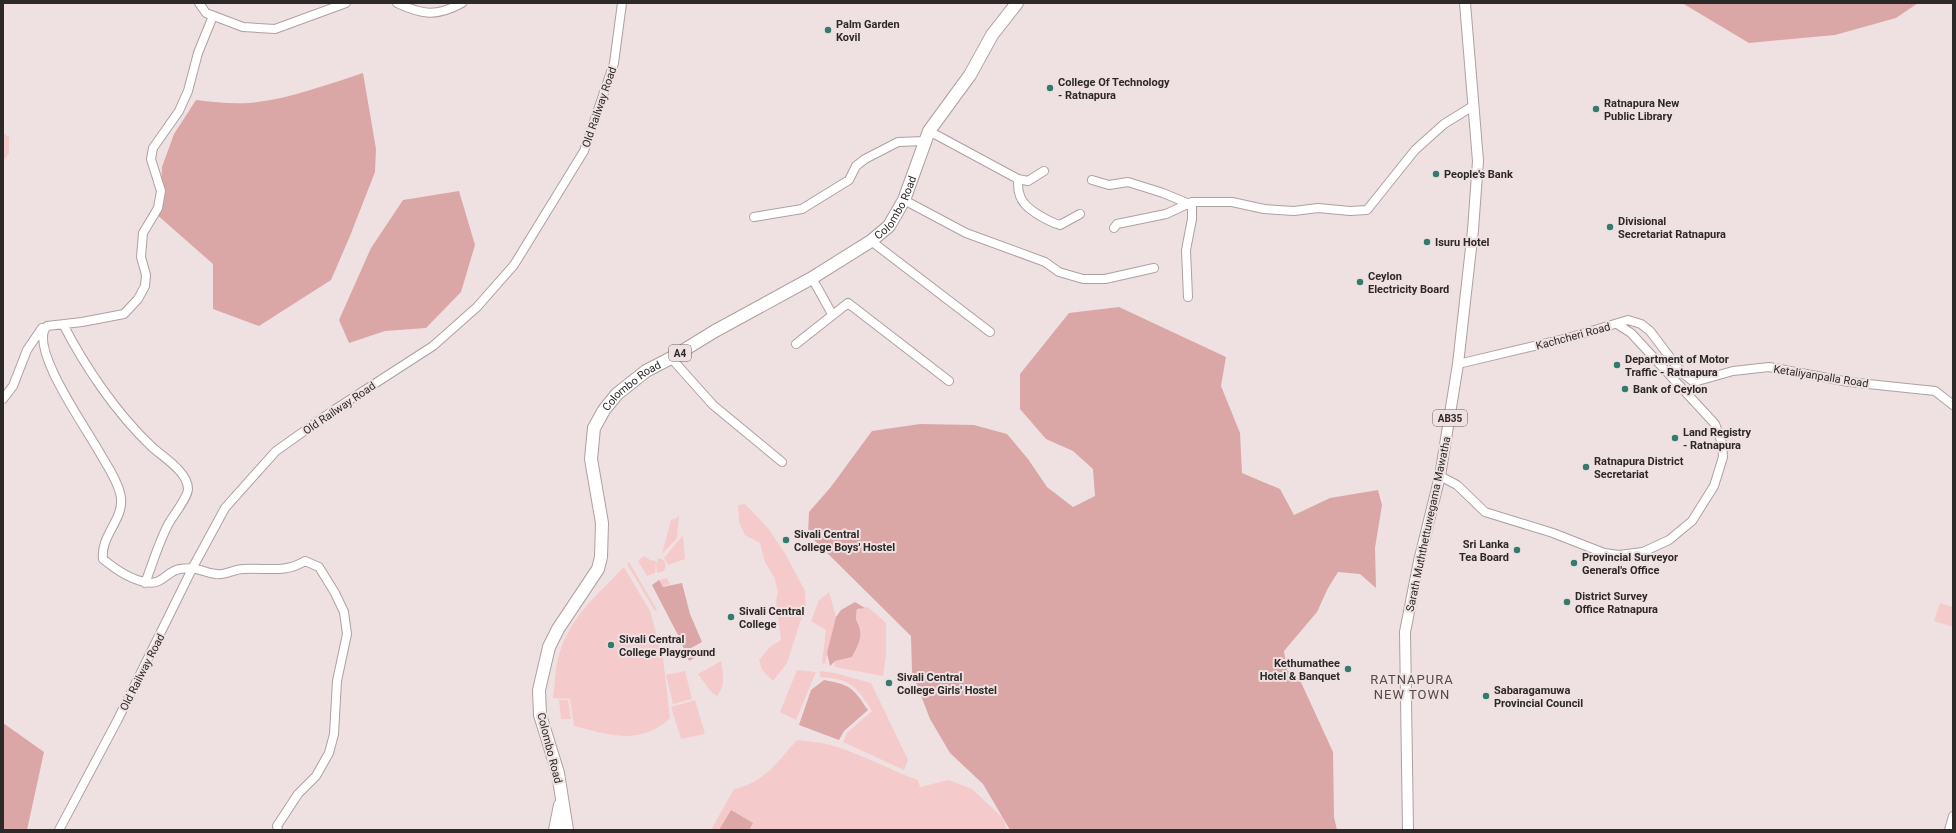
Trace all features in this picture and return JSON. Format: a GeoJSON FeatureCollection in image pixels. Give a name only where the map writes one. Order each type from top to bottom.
{"type":"FeatureCollection","features":[{"type":"Feature","properties":{"kind":"highway","name":"Colombo Road"},"geometry":{"type":"LineString","coordinates":[[567,830],[558,773],[540,715],[539,690],[549,648],[558,629],[598,568],[601,557],[602,523],[590,459],[594,428],[604,410],[617,394],[646,371],[812,278],[871,242],[889,226],[904,200],[927,136],[970,75],[992,35],[1017,3]]}},
{"type":"Feature","properties":{"kind":"highway","name":"Colombo Road"},"geometry":{"type":"LineString","coordinates":[[555,830],[562,794]]}},
{"type":"Feature","properties":{"kind":"main road","name":"Sarath Muththettuwegama Mawatha"},"geometry":{"type":"LineString","coordinates":[[1408,830],[1405,632],[1419,561],[1440,476],[1458,364],[1473,230],[1478,161],[1466,3]]}},
{"type":"Feature","properties":{"kind":"street"},"geometry":{"type":"LineString","coordinates":[[199,3],[206,14],[243,27],[276,29],[346,3]]}},
{"type":"Feature","properties":{"kind":"street"},"geometry":{"type":"LineString","coordinates":[[397,3],[416,12],[434,14],[462,3]]}},
{"type":"Feature","properties":{"kind":"street","name":"Old Railway Road"},"geometry":{"type":"LineString","coordinates":[[59,830],[124,707],[193,567],[225,508],[276,451],[334,410],[433,346],[477,307],[514,265],[584,151],[614,63],[622,3]]}},
{"type":"Feature","properties":{"kind":"street"},"geometry":{"type":"LineString","coordinates":[[3,399],[13,386],[27,350],[40,328],[124,314],[138,299],[145,286],[146,275],[141,257],[143,233],[158,208],[161,191],[151,159],[153,148],[179,110],[188,91],[198,53],[213,16]]}},
{"type":"Feature","properties":{"kind":"street"},"geometry":{"type":"LineString","coordinates":[[1092,180],[1109,185],[1128,182],[1190,203],[1232,202],[1264,209],[1294,211],[1318,208],[1350,211],[1367,210],[1415,150],[1444,124],[1473,106]]}},
{"type":"Feature","properties":{"kind":"street"},"geometry":{"type":"LineString","coordinates":[[754,217],[802,209],[849,180],[856,166],[865,159],[898,142],[927,136],[1018,179],[1028,181],[1044,171]]}},
{"type":"Feature","properties":{"kind":"street"},"geometry":{"type":"LineString","coordinates":[[1018,179],[1018,191],[1024,203],[1049,222],[1060,225],[1080,214]]}},
{"type":"Feature","properties":{"kind":"street"},"geometry":{"type":"LineString","coordinates":[[904,200],[966,233],[1045,262],[1059,272],[1083,279],[1105,279],[1154,268]]}},
{"type":"Feature","properties":{"kind":"street"},"geometry":{"type":"LineString","coordinates":[[1114,228],[1117,224],[1166,214],[1190,203]]}},
{"type":"Feature","properties":{"kind":"street"},"geometry":{"type":"LineString","coordinates":[[1188,297],[1186,250],[1192,219],[1190,203]]}},
{"type":"Feature","properties":{"kind":"street"},"geometry":{"type":"LineString","coordinates":[[871,242],[990,332]]}},
{"type":"Feature","properties":{"kind":"street"},"geometry":{"type":"LineString","coordinates":[[812,278],[832,314]]}},
{"type":"Feature","properties":{"kind":"street"},"geometry":{"type":"LineString","coordinates":[[796,344],[832,314],[848,303],[950,381]]}},
{"type":"Feature","properties":{"kind":"street","name":"Ketaliyanpalla Road"},"geometry":{"type":"LineString","coordinates":[[1617,324],[1628,320],[1641,324],[1650,331],[1681,372],[1694,382],[1733,371],[1769,367],[1849,382],[1935,391],[1953,405]]}},
{"type":"Feature","properties":{"kind":"street"},"geometry":{"type":"LineString","coordinates":[[64,324],[85,364],[120,410],[150,445],[182,474],[187,483],[188,491],[168,525],[145,582]]}},
{"type":"Feature","properties":{"kind":"street","name":"Kachcheri Road"},"geometry":{"type":"LineString","coordinates":[[1440,476],[1457,485],[1485,512],[1553,533],[1604,553],[1618,555],[1643,552],[1669,540],[1692,521],[1714,486],[1723,457],[1722,443],[1715,424],[1631,333],[1617,324],[1568,338],[1458,364]]}},
{"type":"Feature","properties":{"kind":"street"},"geometry":{"type":"LineString","coordinates":[[47,326],[42,330],[42,343],[54,376],[92,438],[120,493],[121,506],[116,522],[106,537],[102,551],[103,559],[119,572],[145,582],[159,582],[176,569],[193,567],[217,575],[242,569],[273,570],[295,567],[305,561],[319,567],[335,593],[344,612],[347,634],[338,681],[334,734],[328,753],[316,776],[298,794],[277,826],[278,830]]}},
{"type":"Feature","properties":{"kind":"street"},"geometry":{"type":"LineString","coordinates":[[671,358],[713,405],[782,462]]}},
{"type":"Feature","properties":{"kind":"street"},"geometry":{"type":"LineString","coordinates":[[1949,830],[1953,816]]}},
{"type":"Feature","properties":{"kind":"shaded area"},"geometry":{"type":"Polygon","coordinates":[[[1682,3],[1918,3],[1896,18],[1835,35],[1749,43],[1682,3]]]}},
{"type":"Feature","properties":{"kind":"shaded area"},"geometry":{"type":"Polygon","coordinates":[[[363,73],[376,149],[375,172],[331,280],[259,326],[213,309],[213,264],[155,213],[161,191],[162,167],[174,134],[196,100],[249,103],[277,99],[363,73]]]}},
{"type":"Feature","properties":{"kind":"shaded area"},"geometry":{"type":"Polygon","coordinates":[[[3,133],[9,137],[9,153],[3,161],[3,133]]]}},
{"type":"Feature","properties":{"kind":"shaded area"},"geometry":{"type":"Polygon","coordinates":[[[459,191],[475,245],[461,292],[426,328],[385,331],[349,343],[339,320],[371,248],[403,200],[459,191]]]}},
{"type":"Feature","properties":{"kind":"shaded area"},"geometry":{"type":"Polygon","coordinates":[[[1119,307],[1226,357],[1221,386],[1240,433],[1242,473],[1280,489],[1294,515],[1330,498],[1378,490],[1382,505],[1375,548],[1376,588],[1360,574],[1338,572],[1328,588],[1317,612],[1284,651],[1287,670],[1300,680],[1333,752],[1334,817],[1337,830],[1010,830],[983,784],[950,753],[930,719],[912,672],[911,636],[808,534],[809,512],[830,488],[872,431],[920,424],[974,425],[1007,434],[1028,459],[1047,487],[1073,507],[1095,496],[1093,469],[1073,451],[1046,439],[1020,409],[1020,374],[1069,313],[1119,307]]]}},
{"type":"Feature","properties":{"kind":"shaded area"},"geometry":{"type":"Polygon","coordinates":[[[745,504],[768,528],[786,555],[805,591],[806,604],[787,663],[773,681],[762,670],[759,660],[770,647],[781,640],[776,601],[778,592],[774,577],[765,562],[760,543],[745,535],[739,522],[738,505],[745,504]]]}},
{"type":"Feature","properties":{"kind":"shaded area"},"geometry":{"type":"Polygon","coordinates":[[[679,515],[677,538],[662,554],[671,520],[677,518],[679,515]]]}},
{"type":"Feature","properties":{"kind":"shaded area"},"geometry":{"type":"Polygon","coordinates":[[[683,535],[685,559],[668,565],[664,558],[683,535]]]}},
{"type":"Feature","properties":{"kind":"shaded area"},"geometry":{"type":"Polygon","coordinates":[[[644,556],[650,560],[656,561],[655,573],[647,576],[638,561],[644,556]]]}},
{"type":"Feature","properties":{"kind":"shaded area"},"geometry":{"type":"Polygon","coordinates":[[[658,558],[664,560],[666,566],[664,571],[657,573],[656,564],[658,558]]]}},
{"type":"Feature","properties":{"kind":"shaded area"},"geometry":{"type":"Polygon","coordinates":[[[629,562],[657,610],[655,611],[627,564],[629,562]]]}},
{"type":"Feature","properties":{"kind":"shaded area","name":"Sivali Central College Playground"},"geometry":{"type":"Polygon","coordinates":[[[624,567],[650,611],[663,658],[670,718],[659,727],[647,732],[624,736],[612,735],[574,726],[570,699],[553,698],[559,655],[570,629],[586,607],[624,567]]]}},
{"type":"Feature","properties":{"kind":"shaded area"},"geometry":{"type":"Polygon","coordinates":[[[667,578],[670,584],[662,587],[659,580],[667,578]]]}},
{"type":"Feature","properties":{"kind":"shaded area"},"geometry":{"type":"Polygon","coordinates":[[[659,580],[663,587],[682,583],[690,614],[702,642],[691,648],[696,657],[689,661],[679,637],[652,585],[659,580]]]}},
{"type":"Feature","properties":{"kind":"shaded area"},"geometry":{"type":"Polygon","coordinates":[[[829,592],[836,617],[825,664],[822,663],[826,630],[811,621],[819,600],[829,592]]]}},
{"type":"Feature","properties":{"kind":"shaded area"},"geometry":{"type":"Polygon","coordinates":[[[855,602],[865,608],[857,609],[856,614],[860,634],[858,644],[852,657],[835,661],[830,666],[827,653],[836,617],[841,610],[855,602]]]}},
{"type":"Feature","properties":{"kind":"shaded area"},"geometry":{"type":"Polygon","coordinates":[[[1940,603],[1953,607],[1953,627],[1934,621],[1940,603]]]}},
{"type":"Feature","properties":{"kind":"shaded area"},"geometry":{"type":"Polygon","coordinates":[[[868,607],[886,623],[886,656],[883,676],[835,667],[834,661],[852,657],[860,637],[860,630],[856,619],[857,609],[868,607]]]}},
{"type":"Feature","properties":{"kind":"shaded area"},"geometry":{"type":"Polygon","coordinates":[[[721,661],[723,684],[717,696],[712,693],[698,674],[721,661]]]}},
{"type":"Feature","properties":{"kind":"shaded area"},"geometry":{"type":"Polygon","coordinates":[[[797,670],[816,672],[796,720],[780,712],[797,670]]]}},
{"type":"Feature","properties":{"kind":"shaded area"},"geometry":{"type":"Polygon","coordinates":[[[685,671],[692,699],[673,704],[666,675],[685,671]]]}},
{"type":"Feature","properties":{"kind":"shaded area"},"geometry":{"type":"Polygon","coordinates":[[[820,671],[835,673],[871,683],[908,760],[904,770],[843,742],[847,733],[872,711],[861,695],[851,685],[839,680],[820,677],[820,671]]]}},
{"type":"Feature","properties":{"kind":"shaded area"},"geometry":{"type":"Polygon","coordinates":[[[824,680],[850,688],[868,710],[844,731],[839,740],[799,725],[811,690],[824,680]]]}},
{"type":"Feature","properties":{"kind":"shaded area"},"geometry":{"type":"Polygon","coordinates":[[[559,700],[568,700],[571,719],[561,719],[559,700]]]}},
{"type":"Feature","properties":{"kind":"shaded area"},"geometry":{"type":"Polygon","coordinates":[[[695,700],[705,734],[681,739],[671,707],[695,700]]]}},
{"type":"Feature","properties":{"kind":"shaded area"},"geometry":{"type":"Polygon","coordinates":[[[3,723],[44,752],[27,830],[3,830],[3,723]]]}},
{"type":"Feature","properties":{"kind":"shaded area"},"geometry":{"type":"Polygon","coordinates":[[[797,740],[822,743],[846,750],[918,780],[920,787],[949,780],[972,789],[1003,818],[1007,830],[711,830],[734,789],[754,782],[770,770],[797,740]]]}},
{"type":"Feature","properties":{"kind":"shaded area"},"geometry":{"type":"Polygon","coordinates":[[[731,810],[753,823],[749,830],[719,830],[731,810]]]}},
{"type":"Feature","properties":{"kind":"place","name":"Palm Garden Kovil"},"geometry":{"type":"Point","coordinates":[828,30]}},
{"type":"Feature","properties":{"kind":"place","name":"College Of Technology - Ratnapura"},"geometry":{"type":"Point","coordinates":[1050,88]}},
{"type":"Feature","properties":{"kind":"place","name":"Ratnapura New Public Library"},"geometry":{"type":"Point","coordinates":[1596,109]}},
{"type":"Feature","properties":{"kind":"place","name":"People's Bank"},"geometry":{"type":"Point","coordinates":[1436,174]}},
{"type":"Feature","properties":{"kind":"place","name":"Divisional Secretariat Ratnapura"},"geometry":{"type":"Point","coordinates":[1610,227]}},
{"type":"Feature","properties":{"kind":"place","name":"Isuru Hotel"},"geometry":{"type":"Point","coordinates":[1427,242]}},
{"type":"Feature","properties":{"kind":"place","name":"Ceylon Electricity Board"},"geometry":{"type":"Point","coordinates":[1360,282]}},
{"type":"Feature","properties":{"kind":"place","name":"Department of Motor Traffic - Ratnapura"},"geometry":{"type":"Point","coordinates":[1617,365]}},
{"type":"Feature","properties":{"kind":"place","name":"Bank of Ceylon"},"geometry":{"type":"Point","coordinates":[1625,389]}},
{"type":"Feature","properties":{"kind":"place","name":"Land Registry - Ratnapura"},"geometry":{"type":"Point","coordinates":[1675,438]}},
{"type":"Feature","properties":{"kind":"place","name":"Ratnapura District Secretariat"},"geometry":{"type":"Point","coordinates":[1586,467]}},
{"type":"Feature","properties":{"kind":"place","name":"Sivali Central College Boys' Hostel"},"geometry":{"type":"Point","coordinates":[786,540]}},
{"type":"Feature","properties":{"kind":"place","name":"Sri Lanka Tea Board"},"geometry":{"type":"Point","coordinates":[1517,550]}},
{"type":"Feature","properties":{"kind":"place","name":"Provincial Surveyor General's Office"},"geometry":{"type":"Point","coordinates":[1574,563]}},
{"type":"Feature","properties":{"kind":"place","name":"District Survey Office Ratnapura"},"geometry":{"type":"Point","coordinates":[1567,602]}},
{"type":"Feature","properties":{"kind":"place","name":"Sivali Central College"},"geometry":{"type":"Point","coordinates":[731,617]}},
{"type":"Feature","properties":{"kind":"place","name":"Sivali Central College Playground"},"geometry":{"type":"Point","coordinates":[611,645]}},
{"type":"Feature","properties":{"kind":"place","name":"Kethumathee Hotel & Banquet"},"geometry":{"type":"Point","coordinates":[1348,669]}},
{"type":"Feature","properties":{"kind":"place","name":"Sivali Central College Girls' Hostel"},"geometry":{"type":"Point","coordinates":[889,683]}},
{"type":"Feature","properties":{"kind":"place","name":"Sabaragamuwa Provincial Council"},"geometry":{"type":"Point","coordinates":[1486,696]}},
{"type":"Feature","properties":{"kind":"district","name":"RATNAPURA NEW TOWN"},"geometry":{"type":"Point","coordinates":[1412,686]}}]}
